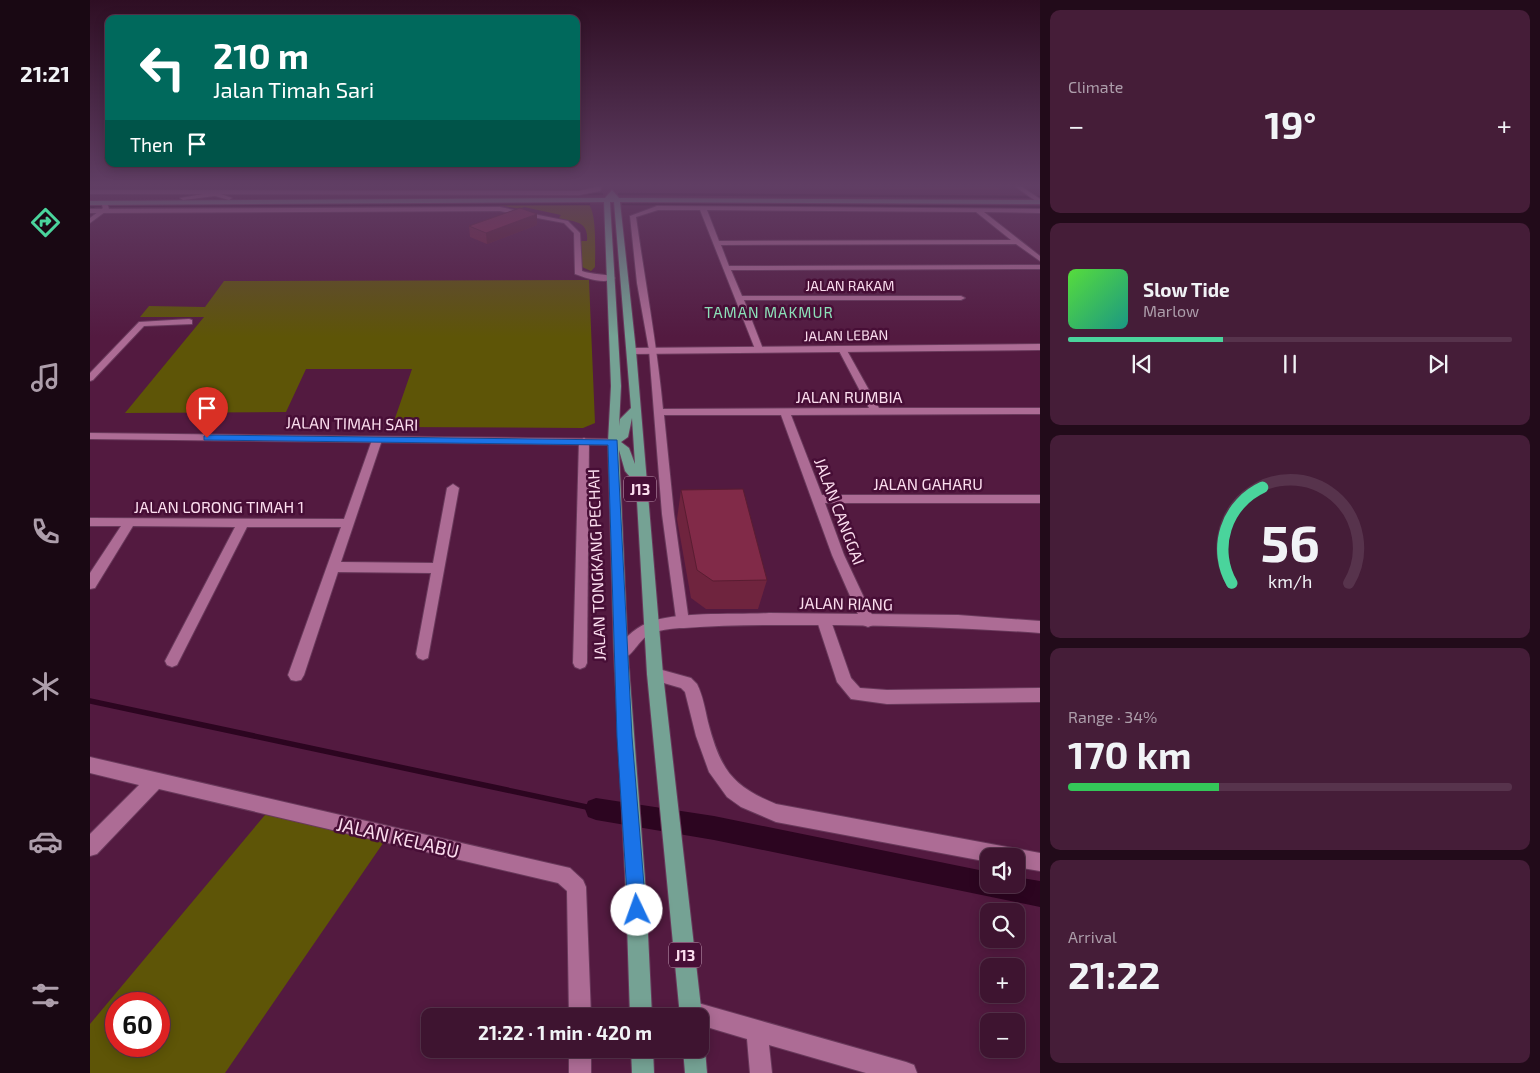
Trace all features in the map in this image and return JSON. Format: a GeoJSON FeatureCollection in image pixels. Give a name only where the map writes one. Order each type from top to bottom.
{"type":"FeatureCollection","features":[{"type":"Feature","properties":{"kind":"main road","name":"JALAN TONGKANG PECHAH"},"geometry":{"type":"LineString","coordinates":[[609,237],[616,389],[613,442],[621,654],[636,893],[641,1008]]}},
{"type":"Feature","properties":{"kind":"main road","name":"J13"},"geometry":{"type":"LineString","coordinates":[[619,237],[632,351],[634,410],[655,674],[690,1008]]}},
{"type":"Feature","properties":{"kind":"main road"},"geometry":{"type":"LineString","coordinates":[[616,389],[624,382],[623,355],[632,351]]}},
{"type":"Feature","properties":{"kind":"main road"},"geometry":{"type":"LineString","coordinates":[[613,442],[624,437],[625,419],[634,410]]}},
{"type":"Feature","properties":{"kind":"main road"},"geometry":{"type":"LineString","coordinates":[[613,442],[624,448],[631,471],[640,482]]}},
{"type":"Feature","properties":{"kind":"main road"},"geometry":{"type":"LineString","coordinates":[[695,1058],[696,1073]]}},
{"type":"Feature","properties":{"kind":"street"},"geometry":{"type":"LineString","coordinates":[[577,237],[578,272],[590,277],[611,278]]}},
{"type":"Feature","properties":{"kind":"street"},"geometry":{"type":"LineString","coordinates":[[636,237],[641,283],[653,350],[668,514],[682,622]]}},
{"type":"Feature","properties":{"kind":"street"},"geometry":{"type":"LineString","coordinates":[[715,237],[760,349]]}},
{"type":"Feature","properties":{"kind":"street"},"geometry":{"type":"LineString","coordinates":[[1012,237],[1040,258]]}},
{"type":"Feature","properties":{"kind":"street"},"geometry":{"type":"LineString","coordinates":[[717,243],[1018,242]]}},
{"type":"Feature","properties":{"kind":"street"},"geometry":{"type":"LineString","coordinates":[[727,268],[1040,267]]}},
{"type":"Feature","properties":{"kind":"street","name":"JALAN RAKAM"},"geometry":{"type":"LineString","coordinates":[[739,298],[961,298]]}},
{"type":"Feature","properties":{"kind":"street"},"geometry":{"type":"LineString","coordinates":[[90,378],[139,326],[152,322],[189,322]]}},
{"type":"Feature","properties":{"kind":"street","name":"JALAN LEBAN"},"geometry":{"type":"LineString","coordinates":[[632,351],[1040,346]]}},
{"type":"Feature","properties":{"kind":"street"},"geometry":{"type":"LineString","coordinates":[[842,349],[875,411]]}},
{"type":"Feature","properties":{"kind":"street","name":"JALAN RUMBIA"},"geometry":{"type":"LineString","coordinates":[[658,412],[1040,411]]}},
{"type":"Feature","properties":{"kind":"street","name":"JALAN CANGGAI"},"geometry":{"type":"LineString","coordinates":[[785,412],[838,555],[868,621]]}},
{"type":"Feature","properties":{"kind":"street","name":"JALAN TIMAH SARI"},"geometry":{"type":"LineString","coordinates":[[90,436],[613,442]]}},
{"type":"Feature","properties":{"kind":"street"},"geometry":{"type":"LineString","coordinates":[[296,675],[377,440]]}},
{"type":"Feature","properties":{"kind":"street"},"geometry":{"type":"LineString","coordinates":[[580,663],[584,442]]}},
{"type":"Feature","properties":{"kind":"street"},"geometry":{"type":"LineString","coordinates":[[424,654],[453,488]]}},
{"type":"Feature","properties":{"kind":"street","name":"JALAN GAHARU"},"geometry":{"type":"LineString","coordinates":[[817,499],[1040,499]]}},
{"type":"Feature","properties":{"kind":"street","name":"JALAN LORONG TIMAH 1"},"geometry":{"type":"LineString","coordinates":[[90,522],[348,523]]}},
{"type":"Feature","properties":{"kind":"street"},"geometry":{"type":"LineString","coordinates":[[90,584],[130,522]]}},
{"type":"Feature","properties":{"kind":"street"},"geometry":{"type":"LineString","coordinates":[[172,661],[243,523]]}},
{"type":"Feature","properties":{"kind":"street"},"geometry":{"type":"LineString","coordinates":[[333,567],[439,568]]}},
{"type":"Feature","properties":{"kind":"street","name":"JALAN RIANG"},"geometry":{"type":"LineString","coordinates":[[652,627],[682,622],[769,619],[958,621],[1040,627]]}},
{"type":"Feature","properties":{"kind":"street"},"geometry":{"type":"LineString","coordinates":[[824,621],[846,682],[856,694],[887,697],[1040,695]]}},
{"type":"Feature","properties":{"kind":"street"},"geometry":{"type":"LineString","coordinates":[[621,654],[632,640],[652,627]]}},
{"type":"Feature","properties":{"kind":"street"},"geometry":{"type":"LineString","coordinates":[[655,674],[686,683],[692,690],[712,762],[720,778],[746,800],[776,813],[980,851]]}},
{"type":"Feature","properties":{"kind":"street","name":"JALAN KELABU"},"geometry":{"type":"LineString","coordinates":[[90,765],[563,875],[576,887],[580,1008]]}},
{"type":"Feature","properties":{"kind":"street"},"geometry":{"type":"LineString","coordinates":[[90,848],[156,780]]}},
{"type":"Feature","properties":{"kind":"street"},"geometry":{"type":"LineString","coordinates":[[1025,860],[1040,862]]}},
{"type":"Feature","properties":{"kind":"street"},"geometry":{"type":"LineString","coordinates":[[709,1019],[906,1073]]}},
{"type":"Feature","properties":{"kind":"street"},"geometry":{"type":"LineString","coordinates":[[757,1032],[761,1073]]}},
{"type":"Feature","properties":{"kind":"street"},"geometry":{"type":"LineString","coordinates":[[580,1058],[580,1073]]}},
{"type":"Feature","properties":{"kind":"shaded area"},"geometry":{"type":"Polygon","coordinates":[[[587,237],[595,237],[595,267],[591,271],[582,267],[580,241],[587,241],[587,237]]]}},
{"type":"Feature","properties":{"kind":"shaded area"},"geometry":{"type":"Polygon","coordinates":[[[589,280],[595,423],[583,428],[392,427],[412,369],[306,369],[286,412],[125,413],[204,317],[140,317],[149,306],[205,307],[224,281],[589,280]]]}},
{"type":"Feature","properties":{"kind":"shaded area"},"geometry":{"type":"Polygon","coordinates":[[[270,809],[388,836],[225,1073],[90,1073],[90,1024],[105,1006],[105,1057],[170,1057],[170,992],[117,992],[270,809]]]}},
{"type":"Feature","properties":{"kind":"building"},"geometry":{"type":"Polygon","coordinates":[[[743,489],[767,580],[713,581],[697,570],[681,490],[743,489]]]}},
{"type":"Feature","properties":{"kind":"waterway"},"geometry":{"type":"LineString","coordinates":[[90,701],[596,809]]}},
{"type":"Feature","properties":{"kind":"waterway"},"geometry":{"type":"LineString","coordinates":[[596,809],[714,828],[1040,894]]}},
{"type":"Feature","properties":{"kind":"district","name":"TAMAN MAKMUR"},"geometry":{"type":"Point","coordinates":[769,312]}},
{"type":"Feature","properties":{"kind":"route"},"geometry":{"type":"LineString","coordinates":[[207,438],[613,442],[625,737],[637,910]]}}]}
